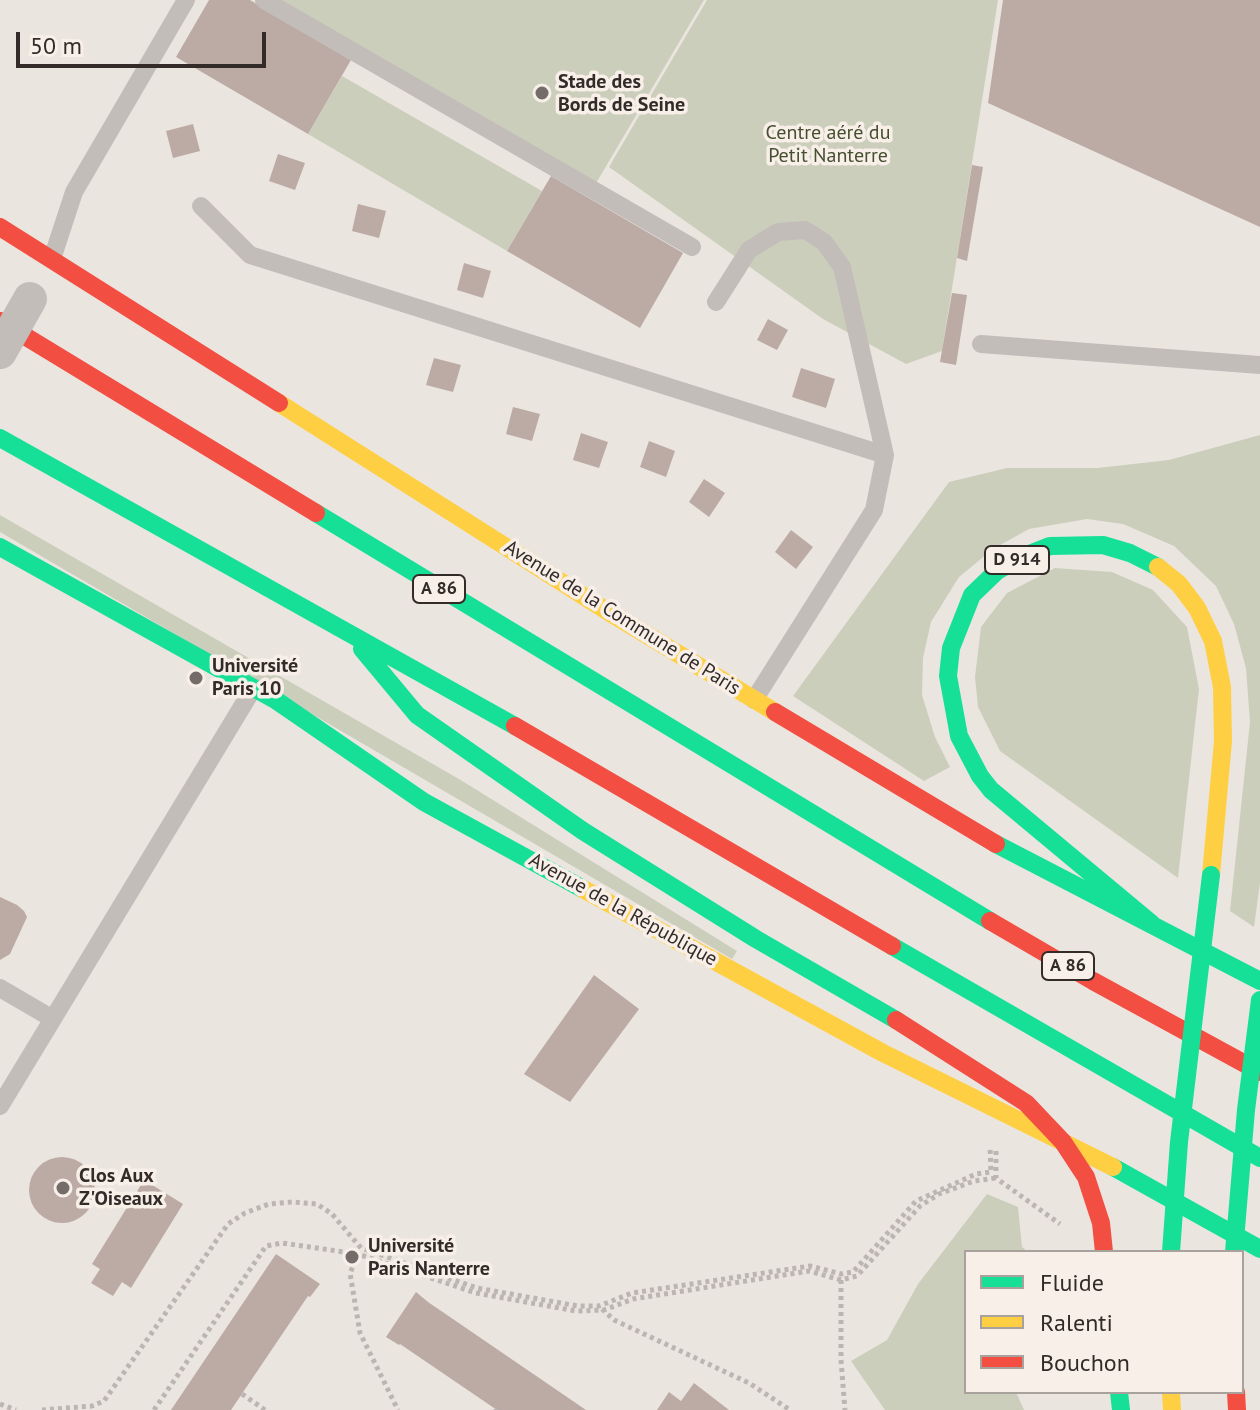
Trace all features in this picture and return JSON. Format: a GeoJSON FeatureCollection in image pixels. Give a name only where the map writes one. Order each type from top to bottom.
{"type":"FeatureCollection","features":[{"type":"Feature","properties":{"kind":"main road","name":"Avenue de la Commune de Paris"},"geometry":{"type":"LineString","coordinates":[[0,227],[607,611],[984,838],[1260,981]]}},
{"type":"Feature","properties":{"kind":"main road","name":"A 86"},"geometry":{"type":"LineString","coordinates":[[0,321],[879,856],[1093,981],[1260,1072]]}},
{"type":"Feature","properties":{"kind":"main road"},"geometry":{"type":"LineString","coordinates":[[0,438],[432,677],[1260,1158]]}},
{"type":"Feature","properties":{"kind":"main road","name":"D 914"},"geometry":{"type":"LineString","coordinates":[[1152,924],[991,790],[959,736],[948,676],[951,648],[960,620],[972,595],[997,571],[1050,546],[1103,545],[1154,564],[1179,584],[1197,608],[1213,641],[1222,687],[1223,741],[1211,875],[1178,1155],[1171,1250]]}},
{"type":"Feature","properties":{"kind":"main road","name":"Avenue de la République"},"geometry":{"type":"LineString","coordinates":[[0,547],[254,687],[424,802],[883,1053],[1142,1181],[1260,1249]]}},
{"type":"Feature","properties":{"kind":"main road"},"geometry":{"type":"LineString","coordinates":[[348,632],[417,715],[583,831],[756,939],[858,996],[1026,1103],[1063,1142],[1086,1177],[1101,1223],[1104,1250]]}},
{"type":"Feature","properties":{"kind":"main road"},"geometry":{"type":"LineString","coordinates":[[879,856],[906,852]]}},
{"type":"Feature","properties":{"kind":"main road"},"geometry":{"type":"LineString","coordinates":[[1177,993],[1216,1014]]}},
{"type":"Feature","properties":{"kind":"main road"},"geometry":{"type":"LineString","coordinates":[[1234,1250],[1246,1110],[1260,1000]]}},
{"type":"Feature","properties":{"kind":"main road"},"geometry":{"type":"LineString","coordinates":[[1239,1027],[1260,1038]]}},
{"type":"Feature","properties":{"kind":"street"},"geometry":{"type":"LineString","coordinates":[[0,352],[30,299]]}},
{"type":"Feature","properties":{"kind":"lane"},"geometry":{"type":"LineString","coordinates":[[52,261],[74,192],[186,0]]}},
{"type":"Feature","properties":{"kind":"lane"},"geometry":{"type":"LineString","coordinates":[[264,0],[692,247]]}},
{"type":"Feature","properties":{"kind":"lane"},"geometry":{"type":"LineString","coordinates":[[201,206],[250,255],[885,455]]}},
{"type":"Feature","properties":{"kind":"lane"},"geometry":{"type":"LineString","coordinates":[[716,302],[749,250],[778,232],[805,230],[824,242],[842,267],[885,455],[874,510],[754,700]]}},
{"type":"Feature","properties":{"kind":"lane"},"geometry":{"type":"LineString","coordinates":[[981,344],[1260,365]]}},
{"type":"Feature","properties":{"kind":"lane"},"geometry":{"type":"LineString","coordinates":[[0,1106],[254,687]]}},
{"type":"Feature","properties":{"kind":"lane"},"geometry":{"type":"LineString","coordinates":[[0,988],[53,1019]]}},
{"type":"Feature","properties":{"kind":"path"},"geometry":{"type":"LineString","coordinates":[[601,1308],[632,1293],[810,1266],[841,1274],[853,1272],[916,1201],[976,1174],[991,1172],[989,1141]]}},
{"type":"Feature","properties":{"kind":"path"},"geometry":{"type":"LineString","coordinates":[[996,1145],[996,1178]]}},
{"type":"Feature","properties":{"kind":"path"},"geometry":{"type":"LineString","coordinates":[[154,1410],[266,1246],[282,1243],[360,1251],[477,1288],[601,1308],[633,1299],[809,1271],[841,1280],[857,1276],[920,1206],[939,1194],[974,1181],[996,1178],[1058,1224],[1069,1227]]}},
{"type":"Feature","properties":{"kind":"path"},"geometry":{"type":"LineString","coordinates":[[42,1410],[92,1406],[104,1401],[228,1224],[245,1213],[269,1204],[317,1204],[332,1214],[360,1251]]}},
{"type":"Feature","properties":{"kind":"path"},"geometry":{"type":"LineString","coordinates":[[360,1251],[350,1273],[360,1333],[398,1410]]}},
{"type":"Feature","properties":{"kind":"path"},"geometry":{"type":"LineString","coordinates":[[841,1280],[841,1360],[845,1410]]}},
{"type":"Feature","properties":{"kind":"path"},"geometry":{"type":"LineString","coordinates":[[601,1308],[614,1320],[749,1383],[790,1410]]}},
{"type":"Feature","properties":{"kind":"path"},"geometry":{"type":"LineString","coordinates":[[242,1394],[265,1410]]}},
{"type":"Feature","properties":{"kind":"path"},"geometry":{"type":"LineString","coordinates":[[0,1404],[16,1410]]}},
{"type":"Feature","properties":{"kind":"green space","name":"Stade des Bords de Seine"},"geometry":{"type":"Polygon","coordinates":[[[274,0],[704,0],[595,185],[274,0]]]}},
{"type":"Feature","properties":{"kind":"green space","name":"Centre aéré du Petit Nanterre"},"geometry":{"type":"Polygon","coordinates":[[[707,0],[998,0],[942,351],[906,364],[823,319],[609,167],[707,0]]]}},
{"type":"Feature","properties":{"kind":"green space"},"geometry":{"type":"Polygon","coordinates":[[[342,76],[542,191],[507,251],[308,134],[342,76]]]}},
{"type":"Feature","properties":{"kind":"green space"},"geometry":{"type":"Polygon","coordinates":[[[1260,435],[1260,883],[1254,927],[1230,911],[1250,722],[1246,668],[1234,624],[1216,586],[1174,546],[1123,524],[1087,519],[1029,529],[993,549],[959,577],[931,622],[923,658],[922,695],[935,737],[950,767],[924,781],[793,696],[949,482],[1007,468],[1097,468],[1169,460],[1260,435]]]}},
{"type":"Feature","properties":{"kind":"green space"},"geometry":{"type":"Polygon","coordinates":[[[0,515],[459,779],[737,951],[732,959],[0,532],[0,515]]]}},
{"type":"Feature","properties":{"kind":"green space"},"geometry":{"type":"Polygon","coordinates":[[[1055,568],[1112,572],[1153,590],[1187,627],[1199,689],[1178,878],[1000,751],[978,707],[975,677],[981,627],[1007,593],[1055,568]]]}},
{"type":"Feature","properties":{"kind":"green space"},"geometry":{"type":"Polygon","coordinates":[[[987,1194],[1018,1207],[1022,1247],[1026,1250],[964,1250],[964,1394],[1017,1394],[1024,1410],[885,1410],[851,1361],[887,1340],[918,1284],[987,1194]]]}},
{"type":"Feature","properties":{"kind":"building"},"geometry":{"type":"Polygon","coordinates":[[[209,0],[250,0],[351,60],[308,134],[176,57],[209,0]]]}},
{"type":"Feature","properties":{"kind":"building"},"geometry":{"type":"Polygon","coordinates":[[[1003,0],[1260,0],[1260,227],[988,103],[1003,0]]]}},
{"type":"Feature","properties":{"kind":"building"},"geometry":{"type":"Polygon","coordinates":[[[193,124],[200,151],[173,158],[166,131],[193,124]]]}},
{"type":"Feature","properties":{"kind":"building"},"geometry":{"type":"Polygon","coordinates":[[[278,154],[305,163],[295,190],[269,181],[278,154]]]}},
{"type":"Feature","properties":{"kind":"building"},"geometry":{"type":"Polygon","coordinates":[[[972,165],[983,167],[967,261],[957,258],[972,165]]]}},
{"type":"Feature","properties":{"kind":"building"},"geometry":{"type":"Polygon","coordinates":[[[551,176],[683,253],[640,328],[507,251],[551,176]]]}},
{"type":"Feature","properties":{"kind":"building"},"geometry":{"type":"Polygon","coordinates":[[[358,204],[386,211],[379,238],[352,231],[358,204]]]}},
{"type":"Feature","properties":{"kind":"building"},"geometry":{"type":"Polygon","coordinates":[[[464,263],[491,271],[483,298],[457,290],[464,263]]]}},
{"type":"Feature","properties":{"kind":"building"},"geometry":{"type":"Polygon","coordinates":[[[952,293],[967,295],[956,365],[940,362],[952,293]]]}},
{"type":"Feature","properties":{"kind":"building"},"geometry":{"type":"Polygon","coordinates":[[[768,319],[788,330],[777,350],[757,340],[768,319]]]}},
{"type":"Feature","properties":{"kind":"building"},"geometry":{"type":"Polygon","coordinates":[[[434,358],[461,365],[453,392],[426,385],[434,358]]]}},
{"type":"Feature","properties":{"kind":"building"},"geometry":{"type":"Polygon","coordinates":[[[801,368],[835,379],[826,408],[792,397],[801,368]]]}},
{"type":"Feature","properties":{"kind":"building"},"geometry":{"type":"Polygon","coordinates":[[[513,407],[540,414],[532,441],[506,434],[513,407]]]}},
{"type":"Feature","properties":{"kind":"building"},"geometry":{"type":"Polygon","coordinates":[[[581,433],[608,442],[599,468],[573,460],[581,433]]]}},
{"type":"Feature","properties":{"kind":"building"},"geometry":{"type":"Polygon","coordinates":[[[649,441],[675,451],[666,477],[640,467],[649,441]]]}},
{"type":"Feature","properties":{"kind":"building"},"geometry":{"type":"Polygon","coordinates":[[[704,479],[725,493],[709,517],[689,502],[704,479]]]}},
{"type":"Feature","properties":{"kind":"building"},"geometry":{"type":"Polygon","coordinates":[[[791,530],[813,547],[796,569],[775,552],[791,530]]]}},
{"type":"Feature","properties":{"kind":"building"},"geometry":{"type":"Polygon","coordinates":[[[0,897],[17,905],[27,917],[10,954],[0,960],[0,897]]]}},
{"type":"Feature","properties":{"kind":"building"},"geometry":{"type":"Polygon","coordinates":[[[594,975],[639,1009],[570,1102],[524,1074],[594,975]]]}},
{"type":"Feature","properties":{"kind":"building","name":"Clos Aux Z'Oiseaux"},"geometry":{"type":"Polygon","coordinates":[[[62,1157],[85,1167],[95,1190],[85,1213],[62,1223],[39,1213],[29,1190],[39,1167],[62,1157]]]}},
{"type":"Feature","properties":{"kind":"building"},"geometry":{"type":"Polygon","coordinates":[[[144,1180],[183,1204],[131,1288],[122,1282],[113,1296],[91,1283],[100,1269],[92,1264],[144,1180]]]}},
{"type":"Feature","properties":{"kind":"building"},"geometry":{"type":"Polygon","coordinates":[[[276,1254],[320,1284],[308,1296],[231,1410],[171,1410],[276,1254]]]}},
{"type":"Feature","properties":{"kind":"building"},"geometry":{"type":"Polygon","coordinates":[[[416,1292],[586,1410],[497,1410],[386,1337],[416,1292]]]}},
{"type":"Feature","properties":{"kind":"building"},"geometry":{"type":"Polygon","coordinates":[[[694,1383],[729,1410],[657,1410],[669,1392],[681,1401],[694,1383]]]}},
{"type":"Feature","properties":{"kind":"traffic: fast"},"geometry":{"type":"LineString","coordinates":[[0,438],[515,726]]}},
{"type":"Feature","properties":{"kind":"traffic: fast"},"geometry":{"type":"LineString","coordinates":[[316,513],[990,921]]}},
{"type":"Feature","properties":{"kind":"traffic: fast"},"geometry":{"type":"LineString","coordinates":[[1152,924],[991,790],[959,736],[948,676],[951,648],[972,595],[997,571],[1022,557],[1050,546],[1103,545],[1130,553],[1158,567]]}},
{"type":"Feature","properties":{"kind":"traffic: fast"},"geometry":{"type":"LineString","coordinates":[[0,547],[277,701],[424,802],[583,889]]}},
{"type":"Feature","properties":{"kind":"traffic: fast"},"geometry":{"type":"LineString","coordinates":[[362,649],[417,715],[583,831],[756,939],[896,1020]]}},
{"type":"Feature","properties":{"kind":"traffic: fast"},"geometry":{"type":"LineString","coordinates":[[996,844],[1260,981]]}},
{"type":"Feature","properties":{"kind":"traffic: fast"},"geometry":{"type":"LineString","coordinates":[[1171,1250],[1179,1142],[1211,875]]}},
{"type":"Feature","properties":{"kind":"traffic: fast"},"geometry":{"type":"LineString","coordinates":[[892,946],[1260,1158]]}},
{"type":"Feature","properties":{"kind":"traffic: fast"},"geometry":{"type":"LineString","coordinates":[[1234,1250],[1246,1110],[1260,1000]]}},
{"type":"Feature","properties":{"kind":"traffic: fast"},"geometry":{"type":"LineString","coordinates":[[1113,1167],[1260,1249]]}},
{"type":"Feature","properties":{"kind":"traffic: fast"},"geometry":{"type":"LineString","coordinates":[[1119,1394],[1121,1410]]}},
{"type":"Feature","properties":{"kind":"traffic: slow"},"geometry":{"type":"LineString","coordinates":[[279,403],[607,611],[775,712]]}},
{"type":"Feature","properties":{"kind":"traffic: slow"},"geometry":{"type":"LineString","coordinates":[[1158,567],[1179,584],[1197,608],[1213,641],[1222,687],[1223,741],[1211,875]]}},
{"type":"Feature","properties":{"kind":"traffic: slow"},"geometry":{"type":"LineString","coordinates":[[583,889],[883,1053],[1113,1167]]}},
{"type":"Feature","properties":{"kind":"traffic: slow"},"geometry":{"type":"LineString","coordinates":[[1171,1394],[1172,1410]]}},
{"type":"Feature","properties":{"kind":"traffic: jam"},"geometry":{"type":"LineString","coordinates":[[0,227],[279,403]]}},
{"type":"Feature","properties":{"kind":"traffic: jam"},"geometry":{"type":"LineString","coordinates":[[0,321],[316,513]]}},
{"type":"Feature","properties":{"kind":"traffic: jam"},"geometry":{"type":"LineString","coordinates":[[775,712],[996,844]]}},
{"type":"Feature","properties":{"kind":"traffic: jam"},"geometry":{"type":"LineString","coordinates":[[515,726],[892,946]]}},
{"type":"Feature","properties":{"kind":"traffic: jam"},"geometry":{"type":"LineString","coordinates":[[990,921],[1260,1072]]}},
{"type":"Feature","properties":{"kind":"traffic: jam"},"geometry":{"type":"LineString","coordinates":[[896,1020],[1026,1103],[1063,1142],[1086,1177],[1101,1223],[1104,1250]]}},
{"type":"Feature","properties":{"kind":"traffic: jam"},"geometry":{"type":"LineString","coordinates":[[1236,1394],[1237,1410]]}},
{"type":"Feature","properties":{"kind":"place","name":"Stade des Bords de Seine"},"geometry":{"type":"Point","coordinates":[542,93]}},
{"type":"Feature","properties":{"kind":"place","name":"Université Paris 10"},"geometry":{"type":"Point","coordinates":[196,678]}},
{"type":"Feature","properties":{"kind":"place","name":"Clos Aux Z'Oiseaux"},"geometry":{"type":"Point","coordinates":[63,1188]}},
{"type":"Feature","properties":{"kind":"place","name":"Université Paris Nanterre"},"geometry":{"type":"Point","coordinates":[352,1257]}}]}
